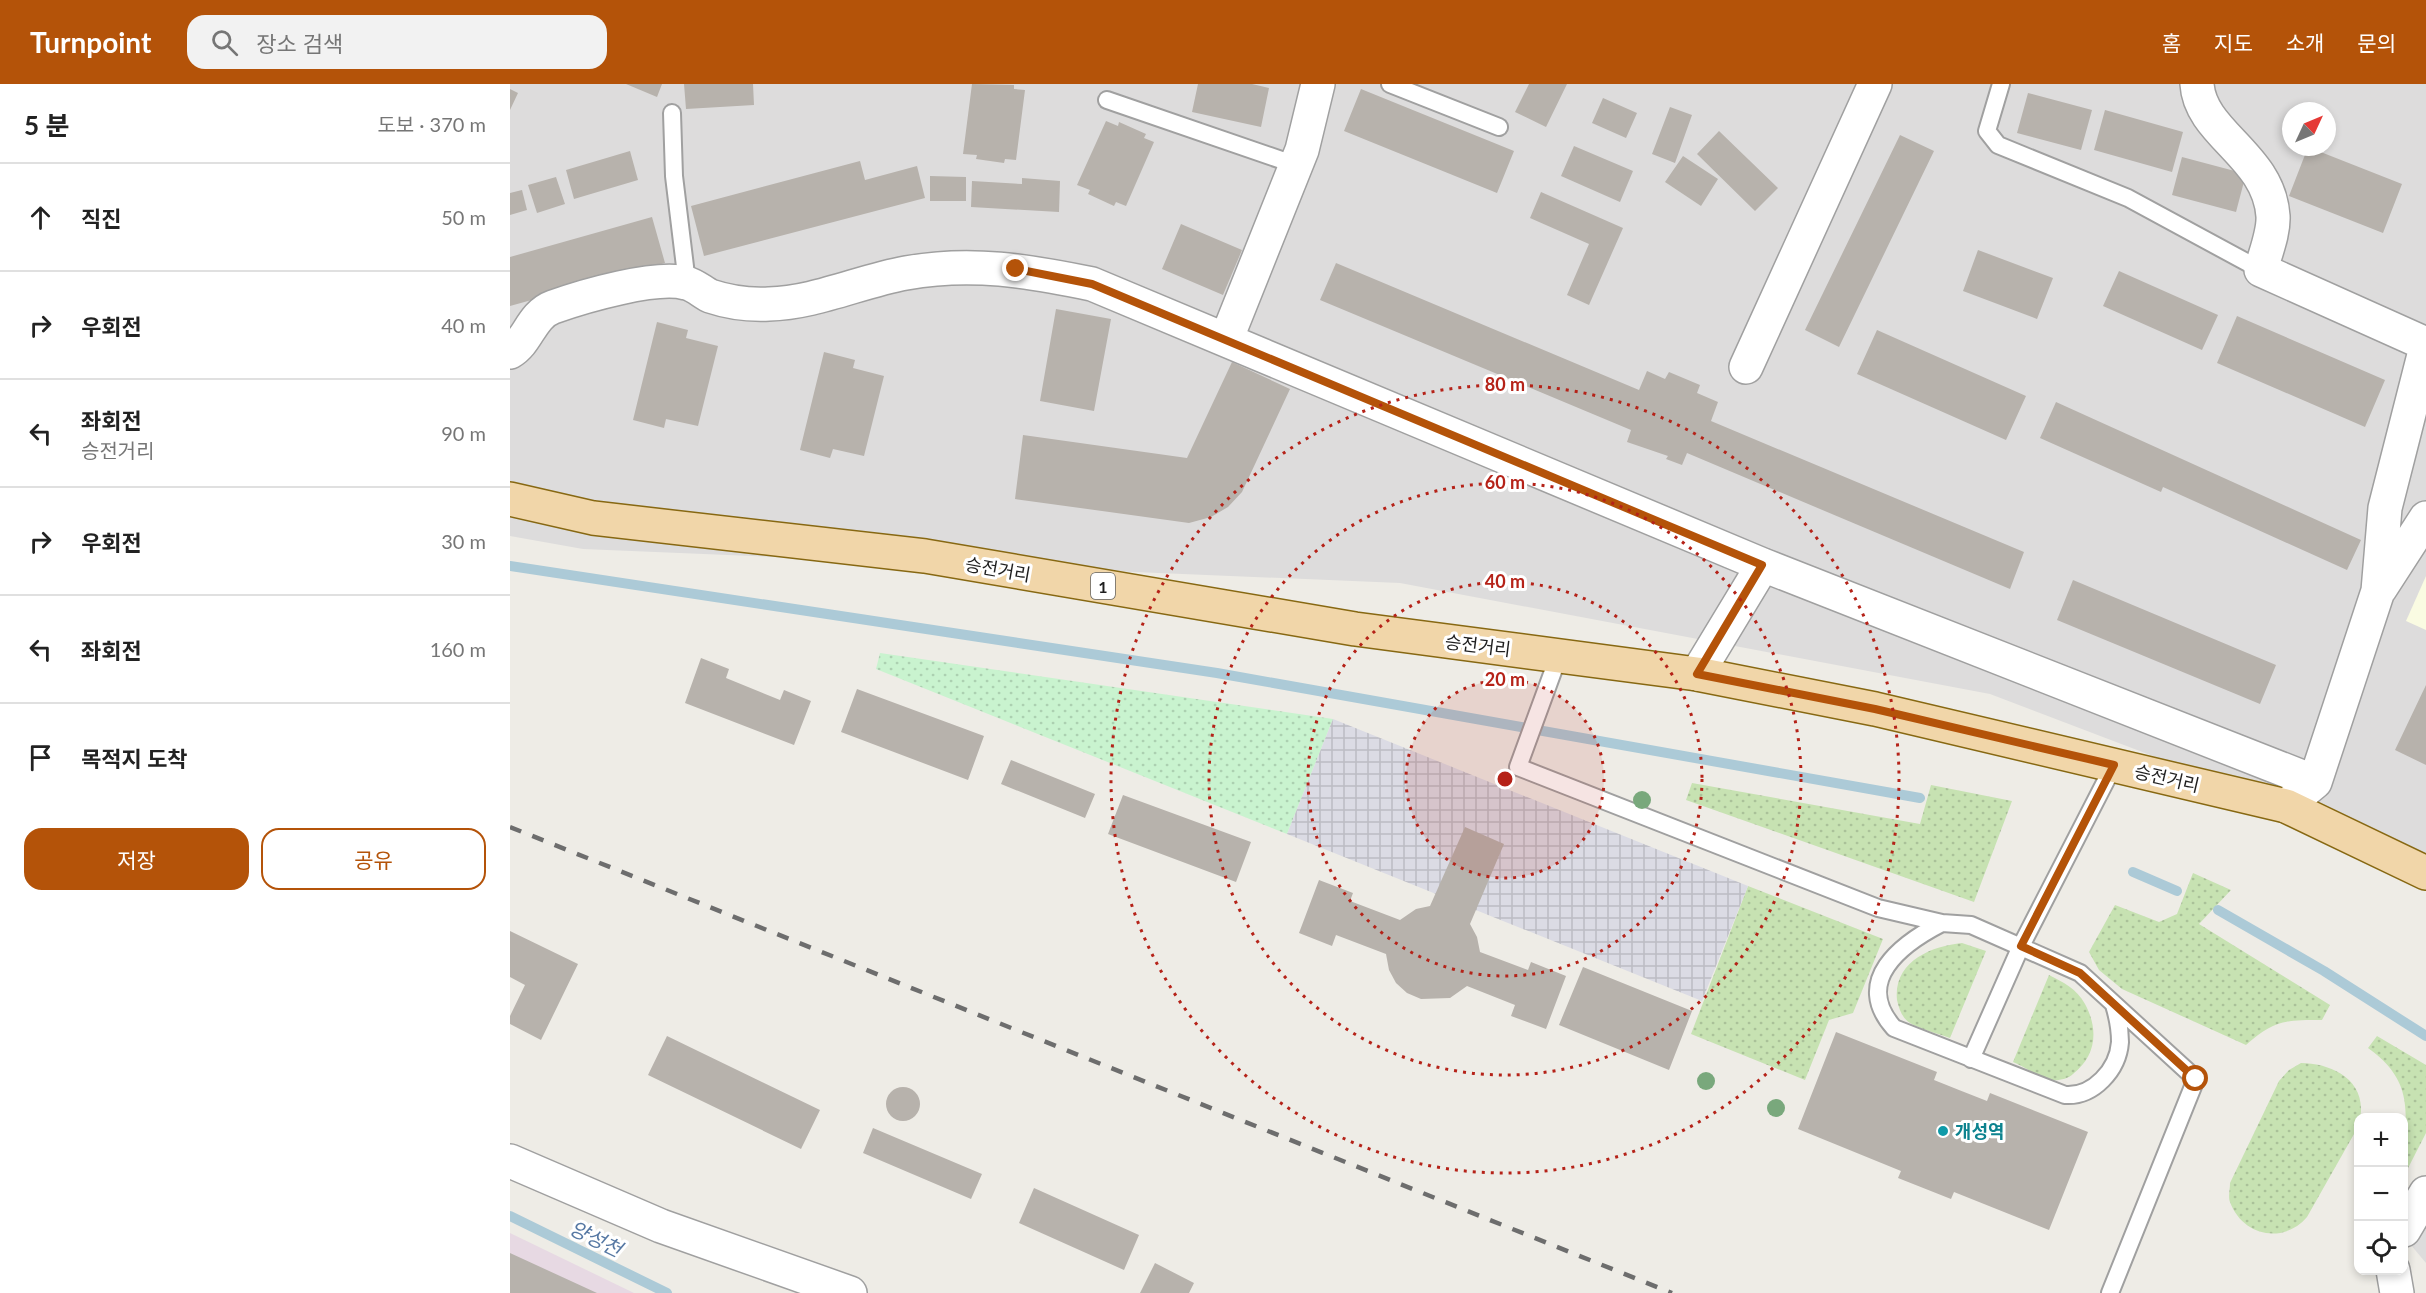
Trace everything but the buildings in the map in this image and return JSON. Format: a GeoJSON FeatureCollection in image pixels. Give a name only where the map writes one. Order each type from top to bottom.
{"type":"FeatureCollection","features":[{"type":"Feature","properties":{"kind":"main road","name":"승전거리"},"geometry":{"type":"LineString","coordinates":[[510,499],[593,518],[925,556],[1355,629],[1697,674],[1875,709],[2286,806],[2426,873]]}},
{"type":"Feature","properties":{"kind":"street"},"geometry":{"type":"LineString","coordinates":[[1226,340],[1296,165],[1318,84]]}},
{"type":"Feature","properties":{"kind":"street"},"geometry":{"type":"LineString","coordinates":[[1746,367],[1875,84]]}},
{"type":"Feature","properties":{"kind":"street"},"geometry":{"type":"LineString","coordinates":[[2197,84],[2204,109],[2252,163],[2268,188],[2273,218],[2261,270],[2426,345],[2385,508],[2378,591],[2314,782],[2286,806]]}},
{"type":"Feature","properties":{"kind":"street"},"geometry":{"type":"LineString","coordinates":[[510,352],[518,348],[532,324],[550,308],[656,280],[687,283],[709,295],[735,302],[770,304],[904,273],[951,266],[1016,269],[1092,284],[1762,565],[2314,782]]}},
{"type":"Feature","properties":{"kind":"street"},"geometry":{"type":"LineString","coordinates":[[2378,591],[2426,518]]}},
{"type":"Feature","properties":{"kind":"street"},"geometry":{"type":"LineString","coordinates":[[1697,674],[1762,565]]}},
{"type":"Feature","properties":{"kind":"street"},"geometry":{"type":"LineString","coordinates":[[510,1161],[661,1226],[850,1293]]}},
{"type":"Feature","properties":{"kind":"street"},"geometry":{"type":"LineString","coordinates":[[2413,1227],[2426,1193]]}},
{"type":"Feature","properties":{"kind":"street"},"geometry":{"type":"LineString","coordinates":[[2394,1275],[2397,1293]]}},
{"type":"Feature","properties":{"kind":"lane"},"geometry":{"type":"LineString","coordinates":[[1390,84],[1499,127]]}},
{"type":"Feature","properties":{"kind":"lane"},"geometry":{"type":"LineString","coordinates":[[2001,84],[1987,131],[1998,145],[2128,198],[2261,270]]}},
{"type":"Feature","properties":{"kind":"lane"},"geometry":{"type":"LineString","coordinates":[[1107,100],[1296,165]]}},
{"type":"Feature","properties":{"kind":"lane"},"geometry":{"type":"LineString","coordinates":[[672,113],[674,176],[687,283]]}},
{"type":"Feature","properties":{"kind":"lane"},"geometry":{"type":"LineString","coordinates":[[1559,656],[1518,767],[1878,908],[1942,923],[1971,926],[2080,973],[2196,1079],[2110,1293]]}},
{"type":"Feature","properties":{"kind":"lane"},"geometry":{"type":"LineString","coordinates":[[1971,1059],[2021,946],[2114,765]]}},
{"type":"Feature","properties":{"kind":"lane"},"geometry":{"type":"LineString","coordinates":[[1942,923],[1905,945],[1889,962],[1879,979],[1878,997],[1883,1015],[1894,1028],[2065,1095],[2076,1096],[2089,1092],[2101,1082],[2120,1045],[2120,1025],[2113,1003]]}},
{"type":"Feature","properties":{"kind":"shaded area"},"geometry":{"type":"Polygon","coordinates":[[[510,84],[2426,84],[2426,860],[1990,694],[1400,583],[583,549],[510,536],[510,84]]]}},
{"type":"Feature","properties":{"kind":"shaded area"},"geometry":{"type":"Polygon","coordinates":[[[2426,576],[2426,630],[2406,621],[2426,576]]]}},
{"type":"Feature","properties":{"kind":"shaded area"},"geometry":{"type":"Polygon","coordinates":[[[1333,719],[1748,886],[1702,1001],[1287,834],[1333,719]]]}},
{"type":"Feature","properties":{"kind":"shaded area"},"geometry":{"type":"Polygon","coordinates":[[[2426,1207],[2426,1263],[2408,1242],[2408,1234],[2426,1207]]]}},
{"type":"Feature","properties":{"kind":"shaded area"},"geometry":{"type":"Polygon","coordinates":[[[510,1233],[634,1293],[510,1293],[510,1233]]]}},
{"type":"Feature","properties":{"kind":"green space"},"geometry":{"type":"Polygon","coordinates":[[[880,653],[1333,719],[1287,834],[876,669],[880,653]]]}},
{"type":"Feature","properties":{"kind":"green space"},"geometry":{"type":"Polygon","coordinates":[[[1692,783],[1920,824],[1931,785],[2012,801],[1974,902],[1686,800],[1692,783]]]}},
{"type":"Feature","properties":{"kind":"green space"},"geometry":{"type":"Polygon","coordinates":[[[2193,873],[2231,890],[2199,924],[2330,1005],[2322,1020],[2281,1023],[2264,1031],[2246,1045],[2122,989],[2099,970],[2089,952],[2115,905],[2159,922],[2177,914],[2193,873]]]}},
{"type":"Feature","properties":{"kind":"green space"},"geometry":{"type":"Polygon","coordinates":[[[1748,886],[1883,939],[1853,1013],[1829,1020],[1805,1080],[1691,1034],[1748,886]]]}},
{"type":"Feature","properties":{"kind":"green space"},"geometry":{"type":"Polygon","coordinates":[[[1962,943],[1986,951],[1950,1038],[1919,1028],[1907,1021],[1899,1007],[1897,987],[1901,975],[1916,958],[1938,948],[1962,943]]]}},
{"type":"Feature","properties":{"kind":"green space"},"geometry":{"type":"Polygon","coordinates":[[[2049,975],[2069,986],[2082,999],[2092,1023],[2093,1033],[2091,1051],[2081,1067],[2068,1077],[2057,1080],[2042,1077],[2013,1062],[2049,975]]]}},
{"type":"Feature","properties":{"kind":"green space"},"geometry":{"type":"Polygon","coordinates":[[[2377,1036],[2426,1065],[2426,1133],[2408,1168],[2408,1113],[2406,1113],[2401,1088],[2395,1075],[2384,1061],[2368,1048],[2377,1036]]]}},
{"type":"Feature","properties":{"kind":"green space"},"geometry":{"type":"Polygon","coordinates":[[[2301,1063],[2322,1066],[2342,1074],[2356,1089],[2361,1110],[2360,1113],[2354,1113],[2354,1134],[2307,1217],[2298,1226],[2287,1231],[2265,1233],[2244,1223],[2236,1214],[2229,1200],[2230,1183],[2279,1081],[2289,1070],[2301,1063]]]}},
{"type":"Feature","properties":{"kind":"waterway"},"geometry":{"type":"LineString","coordinates":[[510,566],[1217,673],[1920,798]]}},
{"type":"Feature","properties":{"kind":"waterway"},"geometry":{"type":"LineString","coordinates":[[2133,872],[2177,891]]}},
{"type":"Feature","properties":{"kind":"waterway"},"geometry":{"type":"LineString","coordinates":[[2218,910],[2324,971],[2426,1036]]}},
{"type":"Feature","properties":{"kind":"waterway","name":"양성천"},"geometry":{"type":"LineString","coordinates":[[510,1216],[667,1293]]}},
{"type":"Feature","properties":{"kind":"railway"},"geometry":{"type":"LineString","coordinates":[[510,827],[1672,1293]]}},
{"type":"Feature","properties":{"kind":"place","name":"개성역"},"geometry":{"type":"Point","coordinates":[1943,1131]}},
{"type":"Feature","properties":{"kind":"route"},"geometry":{"type":"LineString","coordinates":[[1016,269],[1092,284],[1762,565],[1697,674],[1875,709],[2114,765],[2021,946],[2080,973],[2196,1079]]}}]}
